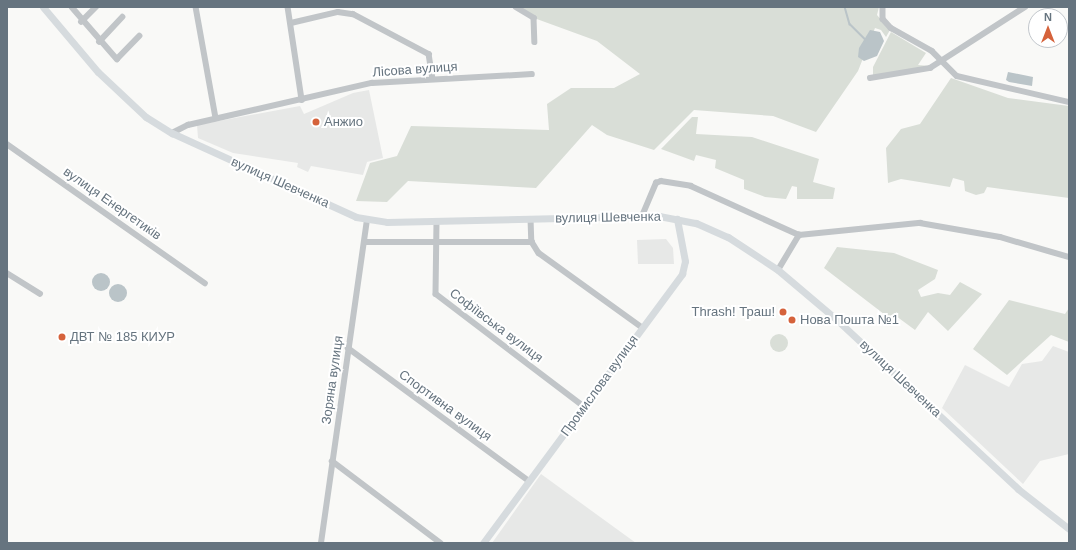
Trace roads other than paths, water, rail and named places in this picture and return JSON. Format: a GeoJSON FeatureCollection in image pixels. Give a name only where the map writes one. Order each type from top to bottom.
{"type":"FeatureCollection","features":[{"type":"Feature","properties":{"kind":"street","name":"вулиця Шевченка"},"geometry":{"type":"LineString","coordinates":[[42,7],[109,84],[146,117],[172,134],[367,221],[437,222],[642,216],[677,219],[728,237],[778,270],[836,318],[1018,489],[1069,529]]}},
{"type":"Feature","properties":{"kind":"street"},"geometry":{"type":"LineString","coordinates":[[72,7],[81,22],[117,59],[139,36]]}},
{"type":"Feature","properties":{"kind":"street"},"geometry":{"type":"LineString","coordinates":[[81,22],[96,7]]}},
{"type":"Feature","properties":{"kind":"street"},"geometry":{"type":"LineString","coordinates":[[196,7],[216,118]]}},
{"type":"Feature","properties":{"kind":"street"},"geometry":{"type":"LineString","coordinates":[[288,7],[292,23],[302,100]]}},
{"type":"Feature","properties":{"kind":"street"},"geometry":{"type":"LineString","coordinates":[[516,7],[534,18],[535,42]]}},
{"type":"Feature","properties":{"kind":"street"},"geometry":{"type":"LineString","coordinates":[[883,7],[882,19],[891,28],[932,51],[940,62],[957,76],[1069,102]]}},
{"type":"Feature","properties":{"kind":"street"},"geometry":{"type":"LineString","coordinates":[[870,78],[930,68],[1025,7]]}},
{"type":"Feature","properties":{"kind":"street"},"geometry":{"type":"LineString","coordinates":[[292,23],[338,12],[352,14],[429,54],[433,79]]}},
{"type":"Feature","properties":{"kind":"street"},"geometry":{"type":"LineString","coordinates":[[99,42],[122,17]]}},
{"type":"Feature","properties":{"kind":"street","name":"Лісова вулиця"},"geometry":{"type":"LineString","coordinates":[[172,134],[188,125],[372,83],[532,74]]}},
{"type":"Feature","properties":{"kind":"street","name":"вулиця Енергетиків"},"geometry":{"type":"LineString","coordinates":[[7,144],[205,283]]}},
{"type":"Feature","properties":{"kind":"street"},"geometry":{"type":"LineString","coordinates":[[642,216],[656,184],[661,181],[691,186],[799,235],[920,223],[1000,237],[1069,257]]}},
{"type":"Feature","properties":{"kind":"street"},"geometry":{"type":"LineString","coordinates":[[531,219],[532,242],[539,253],[643,328]]}},
{"type":"Feature","properties":{"kind":"street","name":"Промислова вулиця"},"geometry":{"type":"LineString","coordinates":[[483,543],[643,328],[684,269],[677,219]]}},
{"type":"Feature","properties":{"kind":"street","name":"Зоряна вулиця"},"geometry":{"type":"LineString","coordinates":[[321,543],[367,221]]}},
{"type":"Feature","properties":{"kind":"street"},"geometry":{"type":"LineString","coordinates":[[436,242],[437,222]]}},
{"type":"Feature","properties":{"kind":"street"},"geometry":{"type":"LineString","coordinates":[[778,270],[799,235]]}},
{"type":"Feature","properties":{"kind":"street"},"geometry":{"type":"LineString","coordinates":[[365,242],[532,242]]}},
{"type":"Feature","properties":{"kind":"street","name":"Софіївська вулиця"},"geometry":{"type":"LineString","coordinates":[[436,242],[436,294],[585,407]]}},
{"type":"Feature","properties":{"kind":"street"},"geometry":{"type":"LineString","coordinates":[[7,273],[40,294]]}},
{"type":"Feature","properties":{"kind":"street","name":"Спортивна вулиця"},"geometry":{"type":"LineString","coordinates":[[348,348],[529,481]]}},
{"type":"Feature","properties":{"kind":"street"},"geometry":{"type":"LineString","coordinates":[[332,461],[441,543]]}},
{"type":"Feature","properties":{"kind":"waterway"},"geometry":{"type":"LineString","coordinates":[[845,7],[850,24],[866,40]]}},
{"type":"Feature","properties":{"kind":"place","name":"Анжио"},"geometry":{"type":"Point","coordinates":[316,122]}},
{"type":"Feature","properties":{"kind":"place","name":"Thrash! Траш!"},"geometry":{"type":"Point","coordinates":[783,312]}},
{"type":"Feature","properties":{"kind":"place","name":"Нова Пошта №1"},"geometry":{"type":"Point","coordinates":[792,320]}},
{"type":"Feature","properties":{"kind":"place","name":"ДВТ № 185 КИУР"},"geometry":{"type":"Point","coordinates":[62,337]}}]}
